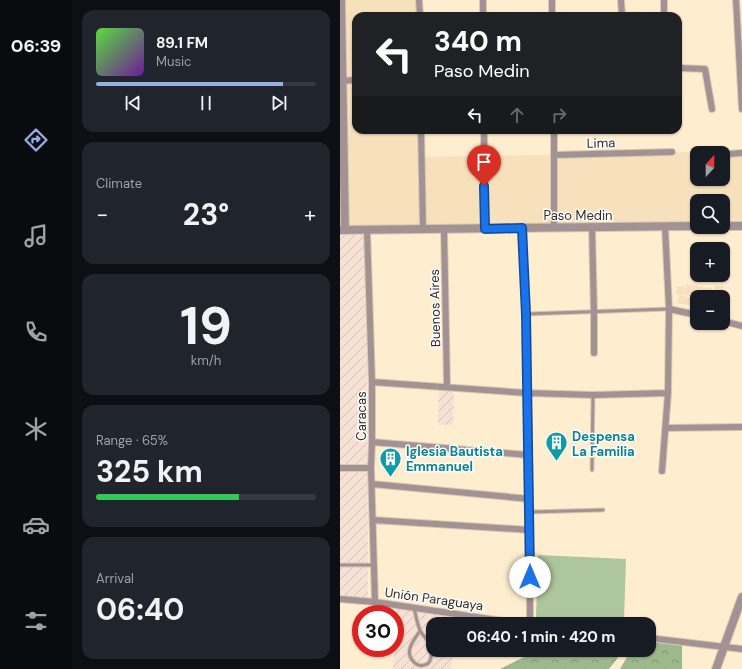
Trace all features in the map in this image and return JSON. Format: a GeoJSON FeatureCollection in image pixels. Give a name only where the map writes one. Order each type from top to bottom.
{"type":"FeatureCollection","features":[{"type":"Feature","properties":{"kind":"street"},"geometry":{"type":"LineString","coordinates":[[341,0],[342,230]]}},
{"type":"Feature","properties":{"kind":"street"},"geometry":{"type":"LineString","coordinates":[[419,0],[420,12]]}},
{"type":"Feature","properties":{"kind":"street"},"geometry":{"type":"LineString","coordinates":[[483,0],[483,12]]}},
{"type":"Feature","properties":{"kind":"street"},"geometry":{"type":"LineString","coordinates":[[552,0],[552,12]]}},
{"type":"Feature","properties":{"kind":"street"},"geometry":{"type":"LineString","coordinates":[[621,0],[622,12]]}},
{"type":"Feature","properties":{"kind":"street"},"geometry":{"type":"LineString","coordinates":[[664,0],[664,12]]}},
{"type":"Feature","properties":{"kind":"street"},"geometry":{"type":"LineString","coordinates":[[736,0],[742,108]]}},
{"type":"Feature","properties":{"kind":"street"},"geometry":{"type":"LineString","coordinates":[[682,68],[704,69],[712,109]]}},
{"type":"Feature","properties":{"kind":"street"},"geometry":{"type":"LineString","coordinates":[[341,81],[352,80]]}},
{"type":"Feature","properties":{"kind":"street"},"geometry":{"type":"LineString","coordinates":[[421,134],[423,228]]}},
{"type":"Feature","properties":{"kind":"street"},"geometry":{"type":"LineString","coordinates":[[484,134],[485,229]]}},
{"type":"Feature","properties":{"kind":"street"},"geometry":{"type":"LineString","coordinates":[[554,134],[554,227]]}},
{"type":"Feature","properties":{"kind":"street","name":"Lima"},"geometry":{"type":"LineString","coordinates":[[554,155],[672,152]]}},
{"type":"Feature","properties":{"kind":"street"},"geometry":{"type":"LineString","coordinates":[[730,154],[742,153]]}},
{"type":"Feature","properties":{"kind":"street"},"geometry":{"type":"LineString","coordinates":[[662,471],[668,393],[668,309],[665,226]]}},
{"type":"Feature","properties":{"kind":"street","name":"Paso Medin"},"geometry":{"type":"LineString","coordinates":[[342,230],[690,226]]}},
{"type":"Feature","properties":{"kind":"street"},"geometry":{"type":"LineString","coordinates":[[730,226],[742,226]]}},
{"type":"Feature","properties":{"kind":"street"},"geometry":{"type":"LineString","coordinates":[[522,228],[526,314],[530,499],[530,617]]}},
{"type":"Feature","properties":{"kind":"street"},"geometry":{"type":"LineString","coordinates":[[592,228],[594,353]]}},
{"type":"Feature","properties":{"kind":"street","name":"Buenos Aires"},"geometry":{"type":"LineString","coordinates":[[444,229],[447,386]]}},
{"type":"Feature","properties":{"kind":"street","name":"Caracas"},"geometry":{"type":"LineString","coordinates":[[367,230],[372,382],[371,468],[375,602]]}},
{"type":"Feature","properties":{"kind":"street"},"geometry":{"type":"LineString","coordinates":[[668,309],[690,314]]}},
{"type":"Feature","properties":{"kind":"street"},"geometry":{"type":"LineString","coordinates":[[730,323],[742,326]]}},
{"type":"Feature","properties":{"kind":"street"},"geometry":{"type":"LineString","coordinates":[[372,382],[447,386],[527,393],[593,395],[668,393]]}},
{"type":"Feature","properties":{"kind":"street"},"geometry":{"type":"LineString","coordinates":[[666,428],[742,426]]}},
{"type":"Feature","properties":{"kind":"street"},"geometry":{"type":"LineString","coordinates":[[372,442],[528,456]]}},
{"type":"Feature","properties":{"kind":"street"},"geometry":{"type":"LineString","coordinates":[[340,468],[371,468]]}},
{"type":"Feature","properties":{"kind":"street"},"geometry":{"type":"LineString","coordinates":[[372,484],[530,499]]}},
{"type":"Feature","properties":{"kind":"street"},"geometry":{"type":"LineString","coordinates":[[373,520],[530,530]]}},
{"type":"Feature","properties":{"kind":"street"},"geometry":{"type":"LineString","coordinates":[[716,669],[742,597]]}},
{"type":"Feature","properties":{"kind":"street","name":"Unión Paraguaya"},"geometry":{"type":"LineString","coordinates":[[340,599],[375,602],[476,617]]}},
{"type":"Feature","properties":{"kind":"street"},"geometry":{"type":"LineString","coordinates":[[656,639],[742,649]]}},
{"type":"Feature","properties":{"kind":"lane"},"geometry":{"type":"LineString","coordinates":[[526,314],[668,309]]}},
{"type":"Feature","properties":{"kind":"lane"},"geometry":{"type":"LineString","coordinates":[[592,470],[593,395]]}},
{"type":"Feature","properties":{"kind":"lane"},"geometry":{"type":"LineString","coordinates":[[530,512],[603,510]]}},
{"type":"Feature","properties":{"kind":"lane"},"geometry":{"type":"LineString","coordinates":[[340,566],[374,565]]}},
{"type":"Feature","properties":{"kind":"lane"},"geometry":{"type":"LineString","coordinates":[[414,608],[420,631],[431,648],[430,663],[422,666],[417,665],[414,662],[410,653],[411,645],[420,631]]}},
{"type":"Feature","properties":{"kind":"shaded area"},"geometry":{"type":"Polygon","coordinates":[[[340,0],[422,0],[422,12],[352,12],[352,134],[423,134],[423,157],[690,152],[690,186],[730,186],[730,151],[742,151],[742,227],[730,227],[730,194],[690,194],[690,227],[340,229],[340,0]]]}},
{"type":"Feature","properties":{"kind":"shaded area"},"geometry":{"type":"Polygon","coordinates":[[[340,230],[367,230],[368,605],[340,602],[340,230]]]}},
{"type":"Feature","properties":{"kind":"shaded area"},"geometry":{"type":"Polygon","coordinates":[[[686,284],[712,288],[712,290],[690,290],[690,296],[676,294],[677,286],[685,287],[685,293],[686,284]]]}},
{"type":"Feature","properties":{"kind":"shaded area"},"geometry":{"type":"Polygon","coordinates":[[[715,285],[724,286],[723,290],[714,290],[715,285]]]}},
{"type":"Feature","properties":{"kind":"shaded area"},"geometry":{"type":"Polygon","coordinates":[[[679,295],[690,297],[690,306],[677,303],[679,295]]]}},
{"type":"Feature","properties":{"kind":"shaded area"},"geometry":{"type":"Polygon","coordinates":[[[439,389],[454,389],[453,425],[438,425],[439,389]]]}},
{"type":"Feature","properties":{"kind":"shaded area"},"geometry":{"type":"Polygon","coordinates":[[[404,608],[457,616],[426,617],[426,657],[452,657],[451,669],[393,669],[394,657],[404,657],[404,608]]]}},
{"type":"Feature","properties":{"kind":"green space"},"geometry":{"type":"Polygon","coordinates":[[[538,555],[626,559],[624,617],[536,617],[538,555]]]}},
{"type":"Feature","properties":{"kind":"green space"},"geometry":{"type":"Polygon","coordinates":[[[656,640],[682,643],[682,669],[620,669],[627,657],[656,657],[656,640]]]}},
{"type":"Feature","properties":{"kind":"green space"},"geometry":{"type":"Polygon","coordinates":[[[524,657],[618,657],[609,669],[500,669],[524,657]]]}},
{"type":"Feature","properties":{"kind":"place","name":"Despensa La Familia"},"geometry":{"type":"Point","coordinates":[556,462]}},
{"type":"Feature","properties":{"kind":"place","name":"Iglesia Bautista Emmanuel"},"geometry":{"type":"Point","coordinates":[390,478]}},
{"type":"Feature","properties":{"kind":"route"},"geometry":{"type":"LineString","coordinates":[[484,186],[485,229],[522,228],[526,314],[530,577]]}}]}
